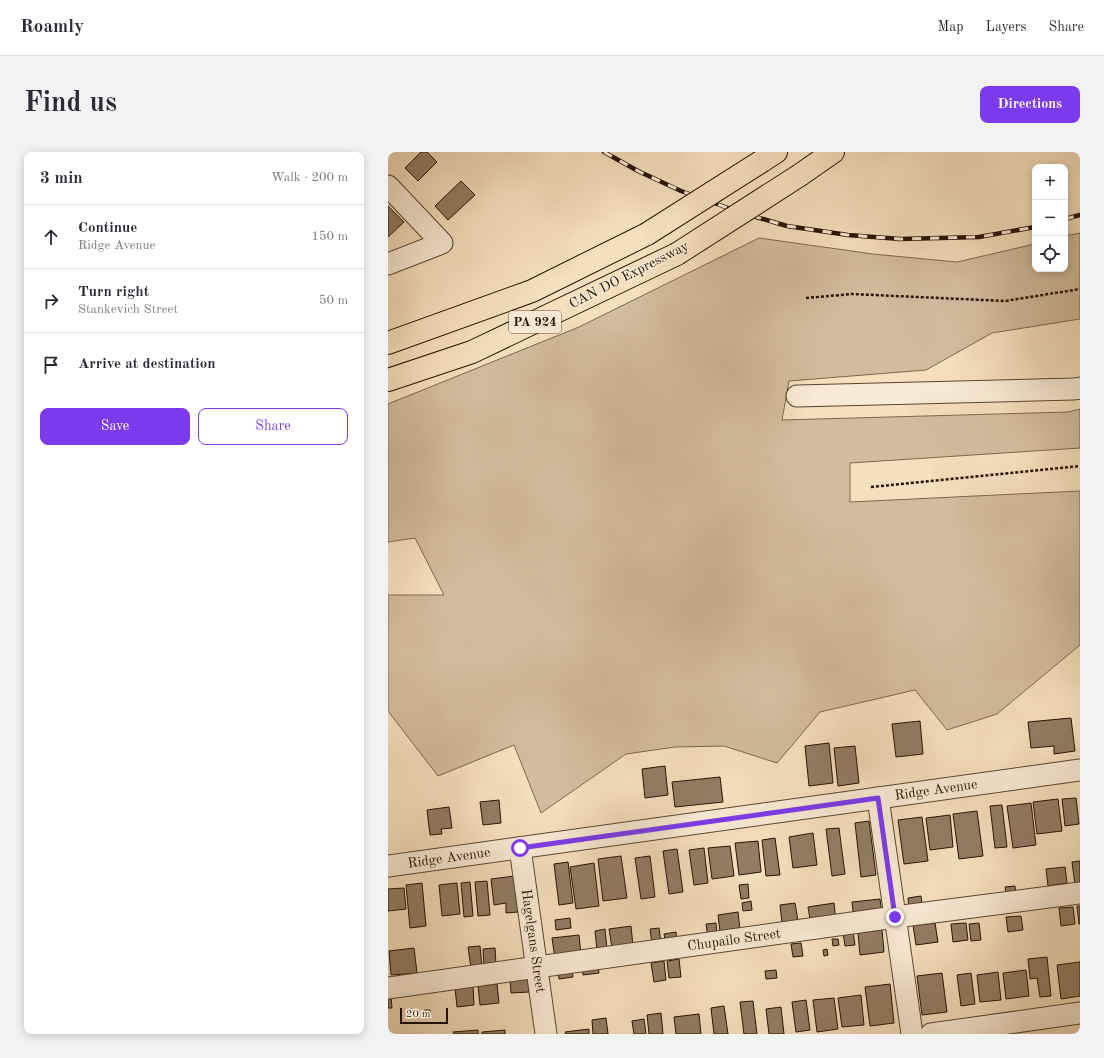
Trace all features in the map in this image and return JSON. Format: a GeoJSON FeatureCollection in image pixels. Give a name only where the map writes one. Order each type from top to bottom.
{"type":"FeatureCollection","features":[{"type":"Feature","properties":{"kind":"main road","name":"CAN DO Expressway"},"geometry":{"type":"LineString","coordinates":[[388,380],[472,352],[677,254],[833,152]]}},
{"type":"Feature","properties":{"kind":"main road","name":"CAN DO Expressway"},"geometry":{"type":"LineString","coordinates":[[388,343],[532,291],[647,234],[769,157]]}},
{"type":"Feature","properties":{"kind":"street"},"geometry":{"type":"LineString","coordinates":[[388,186],[442,243],[388,264]]}},
{"type":"Feature","properties":{"kind":"street"},"geometry":{"type":"LineString","coordinates":[[797,396],[1080,388]]}},
{"type":"Feature","properties":{"kind":"street","name":"Ridge Avenue"},"geometry":{"type":"LineString","coordinates":[[388,866],[1080,770]]}},
{"type":"Feature","properties":{"kind":"street"},"geometry":{"type":"LineString","coordinates":[[878,798],[912,1034]]}},
{"type":"Feature","properties":{"kind":"street","name":"Hagelgans Street"},"geometry":{"type":"LineString","coordinates":[[520,848],[546,1034]]}},
{"type":"Feature","properties":{"kind":"street","name":"Chupailo Street"},"geometry":{"type":"LineString","coordinates":[[388,988],[895,917],[1080,893]]}},
{"type":"Feature","properties":{"kind":"street"},"geometry":{"type":"LineString","coordinates":[[931,1034],[1080,1013]]}},
{"type":"Feature","properties":{"kind":"path"},"geometry":{"type":"LineString","coordinates":[[806,298],[852,294],[1005,301],[1080,289]]}},
{"type":"Feature","properties":{"kind":"path"},"geometry":{"type":"LineString","coordinates":[[871,487],[1080,466]]}},
{"type":"Feature","properties":{"kind":"shaded area"},"geometry":{"type":"Polygon","coordinates":[[[1080,233],[1080,319],[992,333],[926,370],[789,381],[782,420],[1068,412],[1080,409],[1080,448],[850,463],[850,502],[1080,491],[1080,645],[997,714],[947,730],[915,690],[820,712],[777,763],[724,746],[675,747],[626,754],[541,813],[514,745],[438,776],[388,711],[388,595],[444,595],[415,538],[388,542],[388,404],[579,327],[759,238],[873,254],[957,262],[1032,245],[1032,272],[1068,272],[1068,235],[1080,233]]]}},
{"type":"Feature","properties":{"kind":"building"},"geometry":{"type":"Polygon","coordinates":[[[421,152],[427,152],[437,162],[418,181],[405,168],[421,152]]]}},
{"type":"Feature","properties":{"kind":"building"},"geometry":{"type":"Polygon","coordinates":[[[461,181],[475,195],[448,220],[435,206],[461,181]]]}},
{"type":"Feature","properties":{"kind":"building"},"geometry":{"type":"Polygon","coordinates":[[[388,206],[404,222],[388,237],[388,206]]]}},
{"type":"Feature","properties":{"kind":"building"},"geometry":{"type":"Polygon","coordinates":[[[1071,718],[1075,751],[1054,754],[1054,746],[1031,748],[1028,722],[1071,718]]]}},
{"type":"Feature","properties":{"kind":"building"},"geometry":{"type":"Polygon","coordinates":[[[920,721],[923,754],[896,757],[892,724],[920,721]]]}},
{"type":"Feature","properties":{"kind":"building"},"geometry":{"type":"Polygon","coordinates":[[[829,743],[833,783],[809,786],[805,746],[829,743]]]}},
{"type":"Feature","properties":{"kind":"building"},"geometry":{"type":"Polygon","coordinates":[[[855,746],[859,783],[838,786],[834,748],[855,746]]]}},
{"type":"Feature","properties":{"kind":"building"},"geometry":{"type":"Polygon","coordinates":[[[665,766],[668,795],[645,798],[642,769],[665,766]]]}},
{"type":"Feature","properties":{"kind":"building"},"geometry":{"type":"Polygon","coordinates":[[[720,777],[723,802],[675,807],[672,782],[720,777]]]}},
{"type":"Feature","properties":{"kind":"building"},"geometry":{"type":"Polygon","coordinates":[[[1076,798],[1079,824],[1065,826],[1062,799],[1076,798]]]}},
{"type":"Feature","properties":{"kind":"building"},"geometry":{"type":"Polygon","coordinates":[[[1058,799],[1062,831],[1037,834],[1033,802],[1058,799]]]}},
{"type":"Feature","properties":{"kind":"building"},"geometry":{"type":"Polygon","coordinates":[[[499,800],[501,823],[483,825],[480,802],[499,800]]]}},
{"type":"Feature","properties":{"kind":"building"},"geometry":{"type":"Polygon","coordinates":[[[1031,803],[1036,845],[1013,848],[1007,806],[1031,803]]]}},
{"type":"Feature","properties":{"kind":"building"},"geometry":{"type":"Polygon","coordinates":[[[1002,805],[1007,847],[995,848],[990,806],[1002,805]]]}},
{"type":"Feature","properties":{"kind":"building"},"geometry":{"type":"Polygon","coordinates":[[[449,807],[452,828],[441,829],[442,834],[430,835],[427,810],[449,807]]]}},
{"type":"Feature","properties":{"kind":"building"},"geometry":{"type":"Polygon","coordinates":[[[977,811],[983,856],[959,859],[953,814],[977,811]]]}},
{"type":"Feature","properties":{"kind":"building"},"geometry":{"type":"Polygon","coordinates":[[[950,815],[953,847],[930,850],[926,818],[950,815]]]}},
{"type":"Feature","properties":{"kind":"building"},"geometry":{"type":"Polygon","coordinates":[[[922,817],[928,861],[904,864],[898,820],[922,817]]]}},
{"type":"Feature","properties":{"kind":"building"},"geometry":{"type":"Polygon","coordinates":[[[869,821],[876,875],[861,877],[855,823],[869,821]]]}},
{"type":"Feature","properties":{"kind":"building"},"geometry":{"type":"Polygon","coordinates":[[[839,828],[845,874],[832,876],[826,829],[839,828]]]}},
{"type":"Feature","properties":{"kind":"building"},"geometry":{"type":"Polygon","coordinates":[[[813,833],[817,865],[793,868],[789,837],[813,833]]]}},
{"type":"Feature","properties":{"kind":"building"},"geometry":{"type":"Polygon","coordinates":[[[775,838],[780,875],[766,876],[762,840],[775,838]]]}},
{"type":"Feature","properties":{"kind":"building"},"geometry":{"type":"Polygon","coordinates":[[[758,841],[761,872],[739,875],[735,843],[758,841]]]}},
{"type":"Feature","properties":{"kind":"building"},"geometry":{"type":"Polygon","coordinates":[[[730,846],[734,876],[712,879],[708,848],[730,846]]]}},
{"type":"Feature","properties":{"kind":"building"},"geometry":{"type":"Polygon","coordinates":[[[704,848],[708,883],[694,885],[689,850],[704,848]]]}},
{"type":"Feature","properties":{"kind":"building"},"geometry":{"type":"Polygon","coordinates":[[[677,849],[683,892],[669,894],[663,851],[677,849]]]}},
{"type":"Feature","properties":{"kind":"building"},"geometry":{"type":"Polygon","coordinates":[[[621,856],[627,898],[603,901],[598,859],[621,856]]]}},
{"type":"Feature","properties":{"kind":"building"},"geometry":{"type":"Polygon","coordinates":[[[650,856],[655,897],[641,899],[635,858],[650,856]]]}},
{"type":"Feature","properties":{"kind":"building"},"geometry":{"type":"Polygon","coordinates":[[[1080,861],[1080,884],[1075,885],[1072,862],[1080,861]]]}},
{"type":"Feature","properties":{"kind":"building"},"geometry":{"type":"Polygon","coordinates":[[[568,862],[573,903],[559,905],[554,864],[568,862]]]}},
{"type":"Feature","properties":{"kind":"building"},"geometry":{"type":"Polygon","coordinates":[[[594,863],[599,906],[576,909],[570,867],[594,863]]]}},
{"type":"Feature","properties":{"kind":"building"},"geometry":{"type":"Polygon","coordinates":[[[1065,867],[1067,883],[1048,886],[1046,869],[1065,867]]]}},
{"type":"Feature","properties":{"kind":"building"},"geometry":{"type":"Polygon","coordinates":[[[515,876],[518,912],[506,913],[506,903],[494,905],[491,879],[515,876]]]}},
{"type":"Feature","properties":{"kind":"building"},"geometry":{"type":"Polygon","coordinates":[[[487,881],[490,915],[478,916],[475,882],[487,881]]]}},
{"type":"Feature","properties":{"kind":"building"},"geometry":{"type":"Polygon","coordinates":[[[470,882],[473,916],[464,917],[461,883],[470,882]]]}},
{"type":"Feature","properties":{"kind":"building"},"geometry":{"type":"Polygon","coordinates":[[[422,883],[426,926],[410,928],[406,885],[422,883]]]}},
{"type":"Feature","properties":{"kind":"building"},"geometry":{"type":"Polygon","coordinates":[[[457,883],[460,914],[442,916],[439,885],[457,883]]]}},
{"type":"Feature","properties":{"kind":"building"},"geometry":{"type":"Polygon","coordinates":[[[748,884],[749,898],[741,899],[739,885],[748,884]]]}},
{"type":"Feature","properties":{"kind":"building"},"geometry":{"type":"Polygon","coordinates":[[[1015,886],[1016,896],[1007,897],[1005,887],[1015,886]]]}},
{"type":"Feature","properties":{"kind":"building"},"geometry":{"type":"Polygon","coordinates":[[[404,888],[406,909],[388,911],[388,889],[404,888]]]}},
{"type":"Feature","properties":{"kind":"building"},"geometry":{"type":"Polygon","coordinates":[[[921,896],[923,910],[909,912],[908,898],[921,896]]]}},
{"type":"Feature","properties":{"kind":"building"},"geometry":{"type":"Polygon","coordinates":[[[880,899],[882,916],[854,920],[852,902],[880,899]]]}},
{"type":"Feature","properties":{"kind":"building"},"geometry":{"type":"Polygon","coordinates":[[[751,901],[752,910],[743,911],[742,903],[751,901]]]}},
{"type":"Feature","properties":{"kind":"building"},"geometry":{"type":"Polygon","coordinates":[[[795,903],[798,921],[782,923],[780,905],[795,903]]]}},
{"type":"Feature","properties":{"kind":"building"},"geometry":{"type":"Polygon","coordinates":[[[834,903],[836,922],[811,925],[808,907],[834,903]]]}},
{"type":"Feature","properties":{"kind":"building"},"geometry":{"type":"Polygon","coordinates":[[[1077,906],[1080,906],[1080,924],[1079,924],[1077,906]]]}},
{"type":"Feature","properties":{"kind":"building"},"geometry":{"type":"Polygon","coordinates":[[[1073,907],[1075,924],[1061,926],[1059,908],[1073,907]]]}},
{"type":"Feature","properties":{"kind":"building"},"geometry":{"type":"Polygon","coordinates":[[[738,912],[740,930],[720,932],[718,915],[738,912]]]}},
{"type":"Feature","properties":{"kind":"building"},"geometry":{"type":"Polygon","coordinates":[[[1021,916],[1023,930],[1008,932],[1006,917],[1021,916]]]}},
{"type":"Feature","properties":{"kind":"building"},"geometry":{"type":"Polygon","coordinates":[[[570,918],[571,928],[556,930],[555,920],[570,918]]]}},
{"type":"Feature","properties":{"kind":"building"},"geometry":{"type":"Polygon","coordinates":[[[716,923],[717,936],[708,938],[706,924],[716,923]]]}},
{"type":"Feature","properties":{"kind":"building"},"geometry":{"type":"Polygon","coordinates":[[[935,923],[938,942],[916,945],[913,925],[935,923]]]}},
{"type":"Feature","properties":{"kind":"building"},"geometry":{"type":"Polygon","coordinates":[[[966,923],[968,940],[953,942],[951,924],[966,923]]]}},
{"type":"Feature","properties":{"kind":"building"},"geometry":{"type":"Polygon","coordinates":[[[979,923],[981,940],[971,941],[969,924],[979,923]]]}},
{"type":"Feature","properties":{"kind":"building"},"geometry":{"type":"Polygon","coordinates":[[[631,926],[633,946],[612,948],[609,929],[631,926]]]}},
{"type":"Feature","properties":{"kind":"building"},"geometry":{"type":"Polygon","coordinates":[[[659,928],[661,943],[652,944],[650,929],[659,928]]]}},
{"type":"Feature","properties":{"kind":"building"},"geometry":{"type":"Polygon","coordinates":[[[605,929],[607,949],[597,950],[595,931],[605,929]]]}},
{"type":"Feature","properties":{"kind":"building"},"geometry":{"type":"Polygon","coordinates":[[[882,930],[884,952],[860,955],[858,933],[882,930]]]}},
{"type":"Feature","properties":{"kind":"building"},"geometry":{"type":"Polygon","coordinates":[[[853,931],[855,945],[845,946],[843,932],[853,931]]]}},
{"type":"Feature","properties":{"kind":"building"},"geometry":{"type":"Polygon","coordinates":[[[676,932],[677,943],[666,944],[664,934],[676,932]]]}},
{"type":"Feature","properties":{"kind":"building"},"geometry":{"type":"Polygon","coordinates":[[[579,935],[581,955],[555,959],[552,938],[579,935]]]}},
{"type":"Feature","properties":{"kind":"building"},"geometry":{"type":"Polygon","coordinates":[[[832,939],[838,939],[839,945],[833,946],[832,939]]]}},
{"type":"Feature","properties":{"kind":"building"},"geometry":{"type":"Polygon","coordinates":[[[801,943],[803,956],[793,957],[791,944],[801,943]]]}},
{"type":"Feature","properties":{"kind":"building"},"geometry":{"type":"Polygon","coordinates":[[[480,946],[482,967],[471,968],[468,947],[480,946]]]}},
{"type":"Feature","properties":{"kind":"building"},"geometry":{"type":"Polygon","coordinates":[[[414,948],[417,973],[391,975],[389,951],[414,948]]]}},
{"type":"Feature","properties":{"kind":"building"},"geometry":{"type":"Polygon","coordinates":[[[495,948],[496,965],[484,966],[483,949],[495,948]]]}},
{"type":"Feature","properties":{"kind":"building"},"geometry":{"type":"Polygon","coordinates":[[[827,949],[828,955],[824,956],[823,950],[827,949]]]}},
{"type":"Feature","properties":{"kind":"building"},"geometry":{"type":"Polygon","coordinates":[[[1047,957],[1051,996],[1040,997],[1037,978],[1030,979],[1028,959],[1047,957]]]}},
{"type":"Feature","properties":{"kind":"building"},"geometry":{"type":"Polygon","coordinates":[[[679,959],[681,977],[669,978],[667,961],[679,959]]]}},
{"type":"Feature","properties":{"kind":"building"},"geometry":{"type":"Polygon","coordinates":[[[664,961],[666,980],[654,982],[651,963],[664,961]]]}},
{"type":"Feature","properties":{"kind":"building"},"geometry":{"type":"Polygon","coordinates":[[[1080,962],[1080,996],[1061,999],[1057,965],[1080,962]]]}},
{"type":"Feature","properties":{"kind":"building"},"geometry":{"type":"Polygon","coordinates":[[[598,965],[599,973],[583,975],[582,967],[598,965]]]}},
{"type":"Feature","properties":{"kind":"building"},"geometry":{"type":"Polygon","coordinates":[[[572,968],[573,977],[559,979],[558,970],[572,968]]]}},
{"type":"Feature","properties":{"kind":"building"},"geometry":{"type":"Polygon","coordinates":[[[776,970],[777,978],[766,979],[765,971],[776,970]]]}},
{"type":"Feature","properties":{"kind":"building"},"geometry":{"type":"Polygon","coordinates":[[[1026,970],[1029,996],[1006,999],[1003,973],[1026,970]]]}},
{"type":"Feature","properties":{"kind":"building"},"geometry":{"type":"Polygon","coordinates":[[[998,972],[1001,1000],[980,1002],[977,975],[998,972]]]}},
{"type":"Feature","properties":{"kind":"building"},"geometry":{"type":"Polygon","coordinates":[[[942,973],[947,1012],[922,1015],[917,976],[942,973]]]}},
{"type":"Feature","properties":{"kind":"building"},"geometry":{"type":"Polygon","coordinates":[[[971,973],[975,1004],[961,1006],[957,975],[971,973]]]}},
{"type":"Feature","properties":{"kind":"building"},"geometry":{"type":"Polygon","coordinates":[[[528,977],[529,992],[511,993],[510,979],[528,977]]]}},
{"type":"Feature","properties":{"kind":"building"},"geometry":{"type":"Polygon","coordinates":[[[497,984],[499,1003],[480,1005],[478,986],[497,984]]]}},
{"type":"Feature","properties":{"kind":"building"},"geometry":{"type":"Polygon","coordinates":[[[890,984],[894,1023],[870,1026],[865,987],[890,984]]]}},
{"type":"Feature","properties":{"kind":"building"},"geometry":{"type":"Polygon","coordinates":[[[473,986],[474,1005],[457,1007],[455,988],[473,986]]]}},
{"type":"Feature","properties":{"kind":"building"},"geometry":{"type":"Polygon","coordinates":[[[861,995],[864,1025],[842,1027],[838,998],[861,995]]]}},
{"type":"Feature","properties":{"kind":"building"},"geometry":{"type":"Polygon","coordinates":[[[388,996],[391,996],[392,1008],[388,1008],[388,996]]]}},
{"type":"Feature","properties":{"kind":"building"},"geometry":{"type":"Polygon","coordinates":[[[834,998],[838,1029],[817,1032],[813,1000],[834,998]]]}},
{"type":"Feature","properties":{"kind":"building"},"geometry":{"type":"Polygon","coordinates":[[[806,1000],[810,1030],[796,1032],[792,1002],[806,1000]]]}},
{"type":"Feature","properties":{"kind":"building"},"geometry":{"type":"Polygon","coordinates":[[[753,1001],[757,1034],[744,1034],[740,1002],[753,1001]]]}},
{"type":"Feature","properties":{"kind":"building"},"geometry":{"type":"Polygon","coordinates":[[[724,1006],[728,1034],[714,1034],[711,1008],[724,1006]]]}},
{"type":"Feature","properties":{"kind":"building"},"geometry":{"type":"Polygon","coordinates":[[[781,1007],[784,1034],[769,1034],[766,1009],[781,1007]]]}},
{"type":"Feature","properties":{"kind":"building"},"geometry":{"type":"Polygon","coordinates":[[[424,1010],[430,1010],[431,1018],[425,1018],[424,1010]]]}},
{"type":"Feature","properties":{"kind":"building"},"geometry":{"type":"Polygon","coordinates":[[[661,1013],[663,1034],[649,1034],[647,1015],[661,1013]]]}},
{"type":"Feature","properties":{"kind":"building"},"geometry":{"type":"Polygon","coordinates":[[[699,1014],[701,1034],[676,1034],[674,1017],[699,1014]]]}},
{"type":"Feature","properties":{"kind":"building"},"geometry":{"type":"Polygon","coordinates":[[[606,1018],[608,1034],[593,1034],[592,1020],[606,1018]]]}},
{"type":"Feature","properties":{"kind":"building"},"geometry":{"type":"Polygon","coordinates":[[[644,1019],[646,1034],[634,1034],[632,1021],[644,1019]]]}},
{"type":"Feature","properties":{"kind":"building"},"geometry":{"type":"Polygon","coordinates":[[[589,1029],[589,1034],[566,1034],[565,1032],[589,1029]]]}},
{"type":"Feature","properties":{"kind":"building"},"geometry":{"type":"Polygon","coordinates":[[[478,1030],[478,1034],[454,1034],[453,1032],[478,1030]]]}},
{"type":"Feature","properties":{"kind":"building"},"geometry":{"type":"Polygon","coordinates":[[[505,1030],[505,1034],[482,1034],[482,1032],[505,1030]]]}},
{"type":"Feature","properties":{"kind":"railway"},"geometry":{"type":"LineString","coordinates":[[604,152],[638,171],[681,191],[739,212],[787,226],[848,235],[900,239],[979,237],[1032,228]]}},
{"type":"Feature","properties":{"kind":"railway"},"geometry":{"type":"LineString","coordinates":[[1068,218],[1080,215]]}},
{"type":"Feature","properties":{"kind":"route"},"geometry":{"type":"LineString","coordinates":[[520,848],[878,798],[895,917]]}}]}
